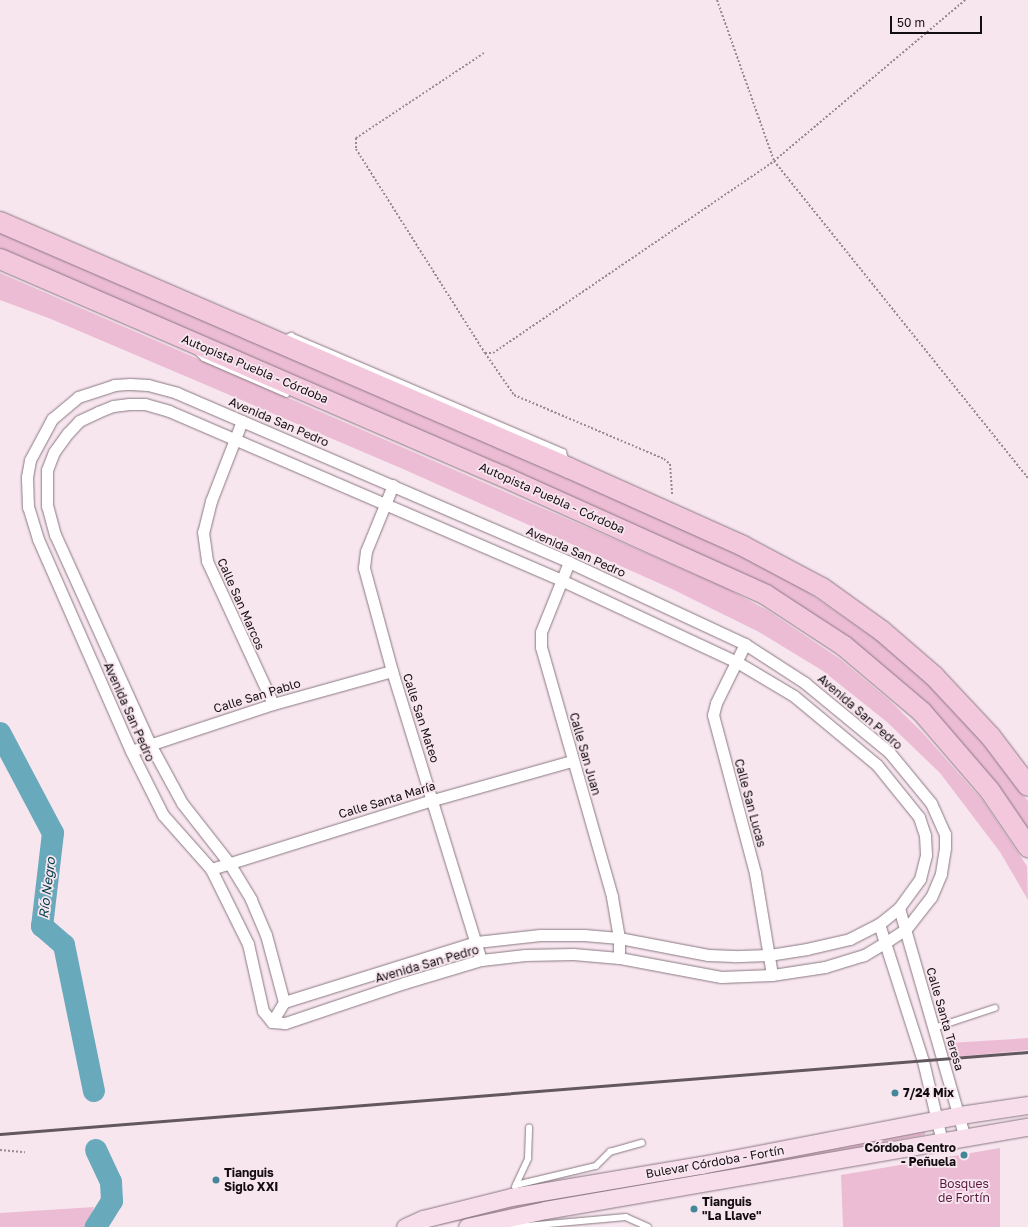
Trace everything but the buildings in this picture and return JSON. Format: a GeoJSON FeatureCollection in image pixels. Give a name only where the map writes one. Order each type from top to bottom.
{"type":"FeatureCollection","features":[{"type":"Feature","properties":{"kind":"highway"},"geometry":{"type":"LineString","coordinates":[[0,222],[569,468],[743,546],[822,588],[882,631],[929,671],[991,737],[1028,786]]}},
{"type":"Feature","properties":{"kind":"highway","name":"Autopista Puebla - Córdoba"},"geometry":{"type":"LineString","coordinates":[[0,259],[194,343],[496,478],[734,579],[802,616],[844,646],[893,685],[947,739],[990,791],[1028,847]]}},
{"type":"Feature","properties":{"kind":"main road","name":"Bulevar Córdoba - Fortín"},"geometry":{"type":"LineString","coordinates":[[405,1227],[423,1219],[514,1191],[532,1194],[701,1165],[937,1119],[1028,1105]]}},
{"type":"Feature","properties":{"kind":"main road","name":"Bulevar Córdoba - Fortín"},"geometry":{"type":"LineString","coordinates":[[467,1227],[498,1219],[545,1210],[738,1176],[1028,1128]]}},
{"type":"Feature","properties":{"kind":"street","name":"Avenida San Pedro"},"geometry":{"type":"LineString","coordinates":[[114,385],[148,385],[170,391],[393,485],[569,562],[745,644],[806,683],[889,752],[931,803],[945,834],[945,848],[941,874],[931,897],[906,928],[864,955],[825,967],[772,975],[722,977],[619,958],[573,954],[525,955],[481,960],[404,983],[284,1024],[272,1022],[263,1011],[248,944],[211,869],[163,814],[131,751],[38,539],[28,507],[27,477],[30,460],[41,435],[64,407],[78,397],[114,385]]}},
{"type":"Feature","properties":{"kind":"street","name":"Avenida San Pedro"},"geometry":{"type":"LineString","coordinates":[[145,404],[170,411],[234,440],[385,503],[561,580],[737,662],[794,696],[877,765],[919,816],[925,835],[926,856],[920,879],[899,908],[879,924],[850,939],[768,955],[708,955],[619,938],[584,935],[540,935],[476,942],[284,1002],[266,935],[250,899],[229,863],[182,803],[150,744],[55,535],[47,506],[47,470],[54,452],[80,421],[113,406],[145,404]]}},
{"type":"Feature","properties":{"kind":"street","name":"Calle San Marcos"},"geometry":{"type":"LineString","coordinates":[[242,421],[211,501],[203,532],[207,561],[273,704]]}},
{"type":"Feature","properties":{"kind":"street","name":"Calle San Mateo"},"geometry":{"type":"LineString","coordinates":[[393,485],[366,551],[364,568],[392,671],[433,800],[481,960]]}},
{"type":"Feature","properties":{"kind":"street","name":"Calle San Juan"},"geometry":{"type":"LineString","coordinates":[[569,562],[541,632],[541,647],[612,898],[619,938],[619,958]]}},
{"type":"Feature","properties":{"kind":"street","name":"Calle San Lucas"},"geometry":{"type":"LineString","coordinates":[[745,644],[716,703],[713,715],[755,873],[772,975]]}},
{"type":"Feature","properties":{"kind":"street","name":"Calle San Pablo"},"geometry":{"type":"LineString","coordinates":[[131,751],[273,704],[392,671]]}},
{"type":"Feature","properties":{"kind":"street","name":"Calle Santa María"},"geometry":{"type":"LineString","coordinates":[[211,869],[433,800],[572,761]]}},
{"type":"Feature","properties":{"kind":"street","name":"Calle Santa Teresa"},"geometry":{"type":"LineString","coordinates":[[899,908],[960,1115],[965,1138]]}},
{"type":"Feature","properties":{"kind":"street"},"geometry":{"type":"LineString","coordinates":[[879,924],[923,1061],[942,1142]]}},
{"type":"Feature","properties":{"kind":"street"},"geometry":{"type":"LineString","coordinates":[[272,1022],[284,1002]]}},
{"type":"Feature","properties":{"kind":"lane"},"geometry":{"type":"LineString","coordinates":[[194,343],[204,358],[291,396]]}},
{"type":"Feature","properties":{"kind":"lane"},"geometry":{"type":"LineString","coordinates":[[934,1028],[995,1008]]}},
{"type":"Feature","properties":{"kind":"lane"},"geometry":{"type":"LineString","coordinates":[[514,1191],[528,1159],[529,1128]]}},
{"type":"Feature","properties":{"kind":"lane"},"geometry":{"type":"LineString","coordinates":[[514,1191],[596,1166],[610,1152],[642,1143]]}},
{"type":"Feature","properties":{"kind":"lane"},"geometry":{"type":"LineString","coordinates":[[498,1219],[515,1226],[626,1217],[648,1227]]}},
{"type":"Feature","properties":{"kind":"path"},"geometry":{"type":"LineString","coordinates":[[717,0],[774,161],[1028,478]]}},
{"type":"Feature","properties":{"kind":"path"},"geometry":{"type":"LineString","coordinates":[[485,353],[493,353],[774,161],[965,0]]}},
{"type":"Feature","properties":{"kind":"path"},"geometry":{"type":"LineString","coordinates":[[484,53],[356,138],[356,149],[485,353],[514,395],[664,459],[670,464],[672,474],[672,515]]}},
{"type":"Feature","properties":{"kind":"path"},"geometry":{"type":"LineString","coordinates":[[0,1150],[25,1152]]}},
{"type":"Feature","properties":{"kind":"green space"},"geometry":{"type":"Polygon","coordinates":[[[0,232],[705,535],[793,582],[887,647],[959,713],[1028,801],[1028,830],[974,758],[749,577],[0,251],[0,232]]]}},
{"type":"Feature","properties":{"kind":"green space"},"geometry":{"type":"Polygon","coordinates":[[[0,273],[722,586],[767,610],[840,659],[889,700],[921,731],[983,801],[1027,866],[1028,900],[1000,852],[940,773],[887,722],[823,671],[759,632],[672,589],[403,469],[51,319],[0,300],[0,273]]]}},
{"type":"Feature","properties":{"kind":"green space"},"geometry":{"type":"Polygon","coordinates":[[[1028,1038],[1028,1050],[954,1057],[950,1043],[1028,1038]]]}},
{"type":"Feature","properties":{"kind":"green space"},"geometry":{"type":"Polygon","coordinates":[[[925,1129],[925,1135],[760,1166],[759,1163],[925,1129]]]}},
{"type":"Feature","properties":{"kind":"green space","name":"Bosques de Fortín"},"geometry":{"type":"Polygon","coordinates":[[[1000,1148],[1000,1227],[843,1227],[841,1175],[1000,1148]]]}},
{"type":"Feature","properties":{"kind":"green space"},"geometry":{"type":"Polygon","coordinates":[[[552,1198],[553,1203],[429,1227],[487,1209],[552,1198]]]}},
{"type":"Feature","properties":{"kind":"green space"},"geometry":{"type":"Polygon","coordinates":[[[94,1207],[87,1227],[0,1227],[0,1213],[94,1207]]]}},
{"type":"Feature","properties":{"kind":"waterway","name":"Río Negro"},"geometry":{"type":"LineString","coordinates":[[0,733],[53,833],[42,926],[64,945],[94,1091]]}},
{"type":"Feature","properties":{"kind":"waterway","name":"Río Negro"},"geometry":{"type":"LineString","coordinates":[[96,1150],[111,1182],[112,1201],[96,1227]]}},
{"type":"Feature","properties":{"kind":"railway"},"geometry":{"type":"LineString","coordinates":[[0,1134],[1028,1052]]}},
{"type":"Feature","properties":{"kind":"place","name":"7/24 Mix"},"geometry":{"type":"Point","coordinates":[895,1093]}},
{"type":"Feature","properties":{"kind":"place","name":"Córdoba Centro - Peñuela"},"geometry":{"type":"Point","coordinates":[964,1155]}},
{"type":"Feature","properties":{"kind":"place","name":"Tianguis Siglo XXI"},"geometry":{"type":"Point","coordinates":[216,1180]}},
{"type":"Feature","properties":{"kind":"place","name":"Tianguis \"La Llave\""},"geometry":{"type":"Point","coordinates":[694,1209]}}]}
